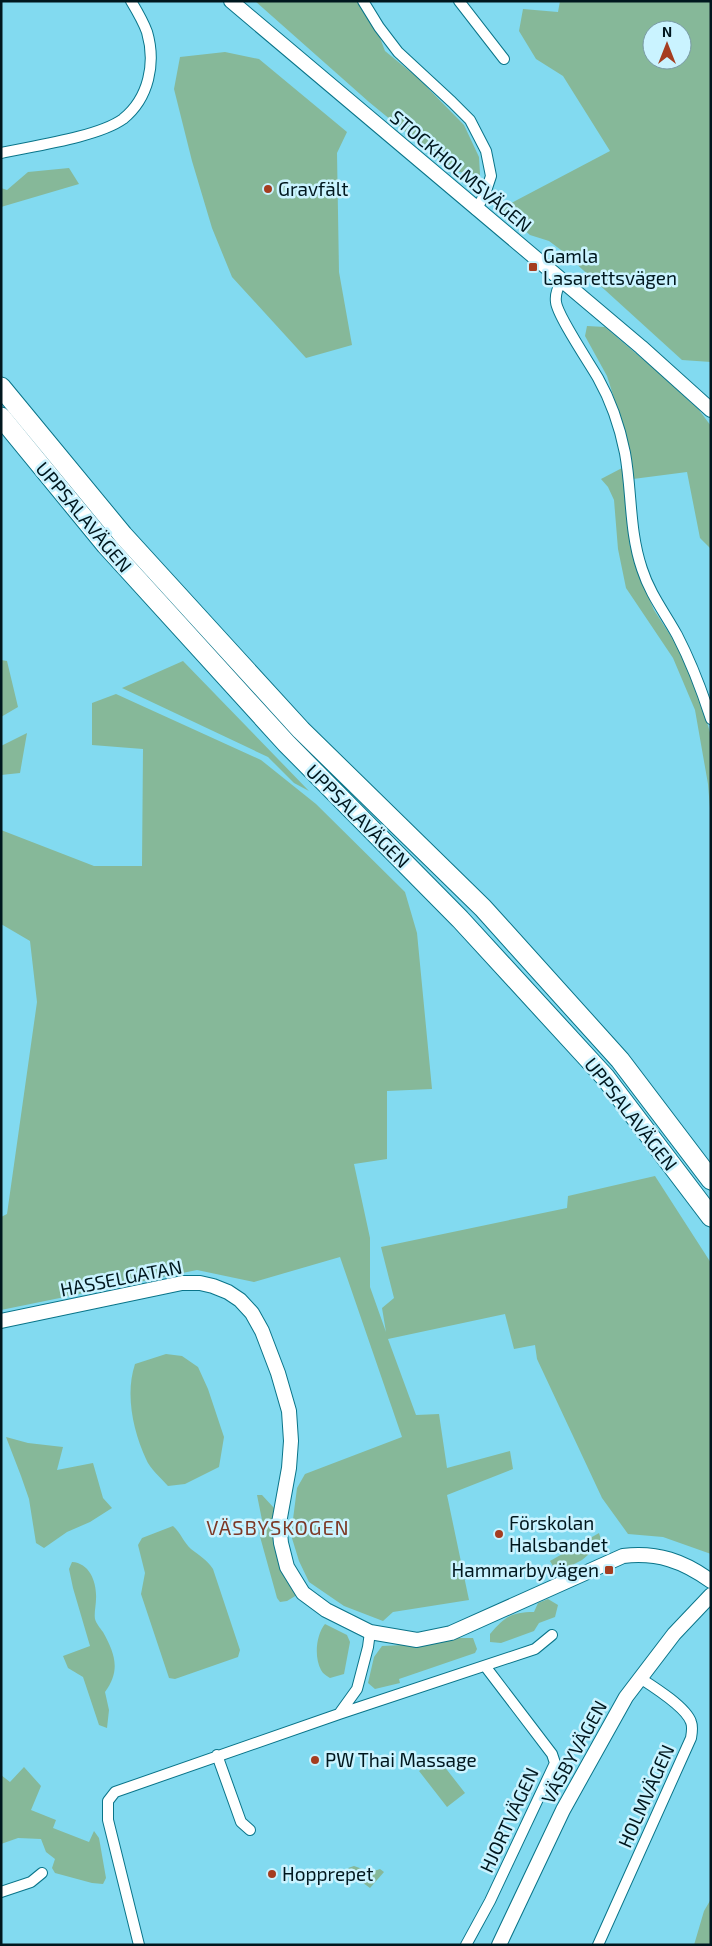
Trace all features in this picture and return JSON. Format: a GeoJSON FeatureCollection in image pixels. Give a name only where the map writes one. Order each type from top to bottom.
{"type":"FeatureCollection","features":[{"type":"Feature","properties":{"kind":"highway","name":"UPPSALAVÄGEN"},"geometry":{"type":"LineString","coordinates":[[1,388],[123,535],[302,730],[483,908],[620,1060],[711,1180]]}},
{"type":"Feature","properties":{"kind":"highway","name":"UPPSALAVÄGEN"},"geometry":{"type":"LineString","coordinates":[[1,416],[106,545],[286,743],[460,919],[605,1077],[711,1217]]}},
{"type":"Feature","properties":{"kind":"street"},"geometry":{"type":"LineString","coordinates":[[1,153],[96,131],[122,119],[137,105],[147,88],[151,56],[146,30],[131,1]]}},
{"type":"Feature","properties":{"kind":"street","name":"STOCKHOLMSVÄGEN"},"geometry":{"type":"LineString","coordinates":[[231,1],[476,210],[676,377],[711,410]]}},
{"type":"Feature","properties":{"kind":"street"},"geometry":{"type":"LineString","coordinates":[[363,1],[379,27],[398,52],[470,120],[486,151],[492,176],[476,210]]}},
{"type":"Feature","properties":{"kind":"street"},"geometry":{"type":"LineString","coordinates":[[459,1],[504,59]]}},
{"type":"Feature","properties":{"kind":"street"},"geometry":{"type":"LineString","coordinates":[[562,281],[558,288],[556,303],[600,382],[619,431],[625,454],[636,548],[650,592],[676,634],[691,664],[711,720]]}},
{"type":"Feature","properties":{"kind":"street","name":"HASSELGATAN"},"geometry":{"type":"LineString","coordinates":[[1,1321],[182,1283],[200,1283],[213,1286],[228,1292],[240,1300],[252,1313],[262,1331],[278,1373],[289,1411],[291,1441],[289,1468],[279,1523],[281,1543],[287,1566],[303,1593],[326,1610],[370,1632],[417,1640],[451,1633],[623,1556],[643,1554],[664,1557],[687,1566],[711,1581]]}},
{"type":"Feature","properties":{"kind":"street","name":"VÄSBYVÄGEN"},"geometry":{"type":"LineString","coordinates":[[499,1945],[564,1810],[626,1697],[674,1634],[711,1595]]}},
{"type":"Feature","properties":{"kind":"street"},"geometry":{"type":"LineString","coordinates":[[339,1714],[357,1689],[370,1632]]}},
{"type":"Feature","properties":{"kind":"street"},"geometry":{"type":"LineString","coordinates":[[138,1944],[108,1820],[108,1801],[115,1792],[217,1755],[535,1649],[552,1635]]}},
{"type":"Feature","properties":{"kind":"street","name":"HJORTVÄGEN"},"geometry":{"type":"LineString","coordinates":[[466,1945],[490,1902],[555,1763],[552,1754],[485,1666]]}},
{"type":"Feature","properties":{"kind":"street","name":"HOLMVÄGEN"},"geometry":{"type":"LineString","coordinates":[[598,1945],[691,1738],[691,1721],[686,1712],[640,1678]]}},
{"type":"Feature","properties":{"kind":"street"},"geometry":{"type":"LineString","coordinates":[[217,1755],[241,1822],[250,1830]]}},
{"type":"Feature","properties":{"kind":"street"},"geometry":{"type":"LineString","coordinates":[[1,1892],[32,1882],[42,1873]]}},
{"type":"Feature","properties":{"kind":"green space"},"geometry":{"type":"Polygon","coordinates":[[[255,1],[358,1],[379,35],[385,51],[418,78],[464,125],[479,157],[479,179],[472,174],[453,171],[369,102],[255,1]]]}},
{"type":"Feature","properties":{"kind":"green space"},"geometry":{"type":"Polygon","coordinates":[[[560,1],[711,1],[711,362],[682,360],[561,250],[549,241],[530,235],[500,209],[610,151],[563,76],[536,59],[519,31],[523,9],[558,12],[560,1]]]}},
{"type":"Feature","properties":{"kind":"green space"},"geometry":{"type":"Polygon","coordinates":[[[225,52],[259,59],[347,132],[337,153],[339,272],[352,345],[306,358],[232,277],[212,228],[192,161],[174,89],[180,57],[225,52]]]}},
{"type":"Feature","properties":{"kind":"green space"},"geometry":{"type":"Polygon","coordinates":[[[69,168],[79,184],[1,207],[1,188],[7,190],[28,172],[69,168]]]}},
{"type":"Feature","properties":{"kind":"green space"},"geometry":{"type":"Polygon","coordinates":[[[587,326],[605,327],[699,410],[711,426],[711,549],[700,538],[687,472],[633,479],[628,442],[607,376],[585,336],[587,326]]]}},
{"type":"Feature","properties":{"kind":"green space"},"geometry":{"type":"Polygon","coordinates":[[[622,468],[630,546],[639,575],[654,610],[678,647],[703,708],[711,736],[711,820],[708,784],[695,710],[673,658],[626,588],[618,549],[614,500],[608,487],[601,479],[622,468]]]}},
{"type":"Feature","properties":{"kind":"green space"},"geometry":{"type":"Polygon","coordinates":[[[1,660],[7,661],[18,707],[1,717],[1,660]]]}},
{"type":"Feature","properties":{"kind":"green space"},"geometry":{"type":"Polygon","coordinates":[[[183,661],[309,791],[294,783],[268,757],[122,688],[183,661]]]}},
{"type":"Feature","properties":{"kind":"green space"},"geometry":{"type":"Polygon","coordinates":[[[116,694],[261,760],[316,804],[405,892],[417,933],[432,1089],[387,1091],[387,1159],[354,1164],[370,1238],[370,1287],[386,1332],[382,1308],[394,1298],[381,1247],[567,1208],[568,1196],[655,1176],[711,1263],[711,1554],[663,1537],[628,1534],[602,1498],[537,1359],[535,1345],[514,1349],[505,1314],[388,1339],[416,1415],[439,1414],[447,1468],[510,1451],[513,1469],[447,1495],[469,1600],[393,1612],[383,1621],[344,1606],[309,1582],[299,1561],[291,1535],[297,1488],[305,1474],[402,1437],[340,1257],[254,1282],[197,1270],[1,1310],[1,1217],[7,1214],[37,1002],[30,941],[1,924],[1,830],[94,866],[142,866],[143,749],[92,745],[92,703],[116,694]]]}},
{"type":"Feature","properties":{"kind":"green space"},"geometry":{"type":"Polygon","coordinates":[[[27,733],[20,773],[1,775],[1,746],[27,733]]]}},
{"type":"Feature","properties":{"kind":"green space"},"geometry":{"type":"Polygon","coordinates":[[[166,1354],[182,1356],[198,1367],[208,1389],[224,1437],[219,1467],[185,1484],[168,1486],[148,1463],[141,1448],[134,1425],[131,1400],[132,1376],[135,1364],[166,1354]]]}},
{"type":"Feature","properties":{"kind":"green space"},"geometry":{"type":"Polygon","coordinates":[[[6,1437],[28,1443],[63,1447],[57,1470],[93,1463],[103,1498],[112,1508],[90,1522],[67,1532],[44,1548],[36,1543],[29,1499],[6,1437]]]}},
{"type":"Feature","properties":{"kind":"green space"},"geometry":{"type":"Polygon","coordinates":[[[257,1495],[262,1495],[274,1508],[273,1520],[276,1542],[297,1595],[287,1601],[280,1602],[277,1598],[259,1533],[263,1525],[257,1495]]]}},
{"type":"Feature","properties":{"kind":"green space"},"geometry":{"type":"Polygon","coordinates":[[[173,1526],[189,1547],[213,1569],[240,1650],[238,1657],[175,1679],[169,1678],[141,1594],[145,1573],[138,1545],[142,1538],[173,1526]]]}},
{"type":"Feature","properties":{"kind":"green space"},"geometry":{"type":"Polygon","coordinates":[[[599,1533],[602,1543],[582,1560],[557,1573],[550,1561],[599,1533]]]}},
{"type":"Feature","properties":{"kind":"green space"},"geometry":{"type":"Polygon","coordinates":[[[72,1562],[78,1563],[88,1570],[94,1581],[96,1593],[95,1619],[113,1655],[115,1669],[105,1692],[109,1710],[107,1728],[99,1725],[83,1677],[68,1668],[63,1656],[90,1646],[73,1588],[69,1569],[72,1562]]]}},
{"type":"Feature","properties":{"kind":"green space"},"geometry":{"type":"Polygon","coordinates":[[[548,1599],[558,1605],[555,1617],[539,1623],[534,1631],[501,1643],[490,1642],[490,1634],[504,1620],[514,1614],[534,1612],[538,1603],[548,1599]]]}},
{"type":"Feature","properties":{"kind":"green space"},"geometry":{"type":"Polygon","coordinates":[[[325,1624],[347,1635],[350,1642],[344,1674],[330,1678],[321,1670],[317,1659],[318,1640],[325,1624]]]}},
{"type":"Feature","properties":{"kind":"green space"},"geometry":{"type":"Polygon","coordinates":[[[453,1638],[473,1638],[477,1649],[475,1653],[399,1679],[400,1683],[375,1689],[368,1683],[374,1657],[382,1646],[423,1644],[453,1638]]]}},
{"type":"Feature","properties":{"kind":"green space"},"geometry":{"type":"Polygon","coordinates":[[[437,1757],[465,1793],[447,1807],[419,1771],[437,1757]]]}},
{"type":"Feature","properties":{"kind":"green space"},"geometry":{"type":"Polygon","coordinates":[[[24,1767],[41,1786],[31,1810],[56,1820],[53,1828],[89,1842],[94,1831],[99,1838],[106,1878],[103,1884],[55,1873],[52,1868],[55,1859],[46,1852],[41,1839],[18,1838],[1,1844],[1,1775],[10,1782],[24,1767]]]}},
{"type":"Feature","properties":{"kind":"green space"},"geometry":{"type":"Polygon","coordinates":[[[354,1866],[371,1872],[380,1869],[384,1872],[370,1888],[348,1868],[354,1866]]]}},
{"type":"Feature","properties":{"kind":"green space"},"geometry":{"type":"Polygon","coordinates":[[[711,1899],[711,1945],[694,1945],[704,1911],[711,1899]]]}},
{"type":"Feature","properties":{"kind":"place","name":"Gravfält"},"geometry":{"type":"Point","coordinates":[268,189]}},
{"type":"Feature","properties":{"kind":"place","name":"Gamla Lasarettsvägen"},"geometry":{"type":"Point","coordinates":[533,267]}},
{"type":"Feature","properties":{"kind":"place","name":"Förskolan Halsbandet"},"geometry":{"type":"Point","coordinates":[499,1534]}},
{"type":"Feature","properties":{"kind":"place","name":"Hammarbyvägen"},"geometry":{"type":"Point","coordinates":[609,1570]}},
{"type":"Feature","properties":{"kind":"place","name":"PW Thai Massage"},"geometry":{"type":"Point","coordinates":[315,1760]}},
{"type":"Feature","properties":{"kind":"place","name":"Hopprepet"},"geometry":{"type":"Point","coordinates":[272,1874]}},
{"type":"Feature","properties":{"kind":"district","name":"VÄSBYSKOGEN"},"geometry":{"type":"Point","coordinates":[278,1528]}}]}
